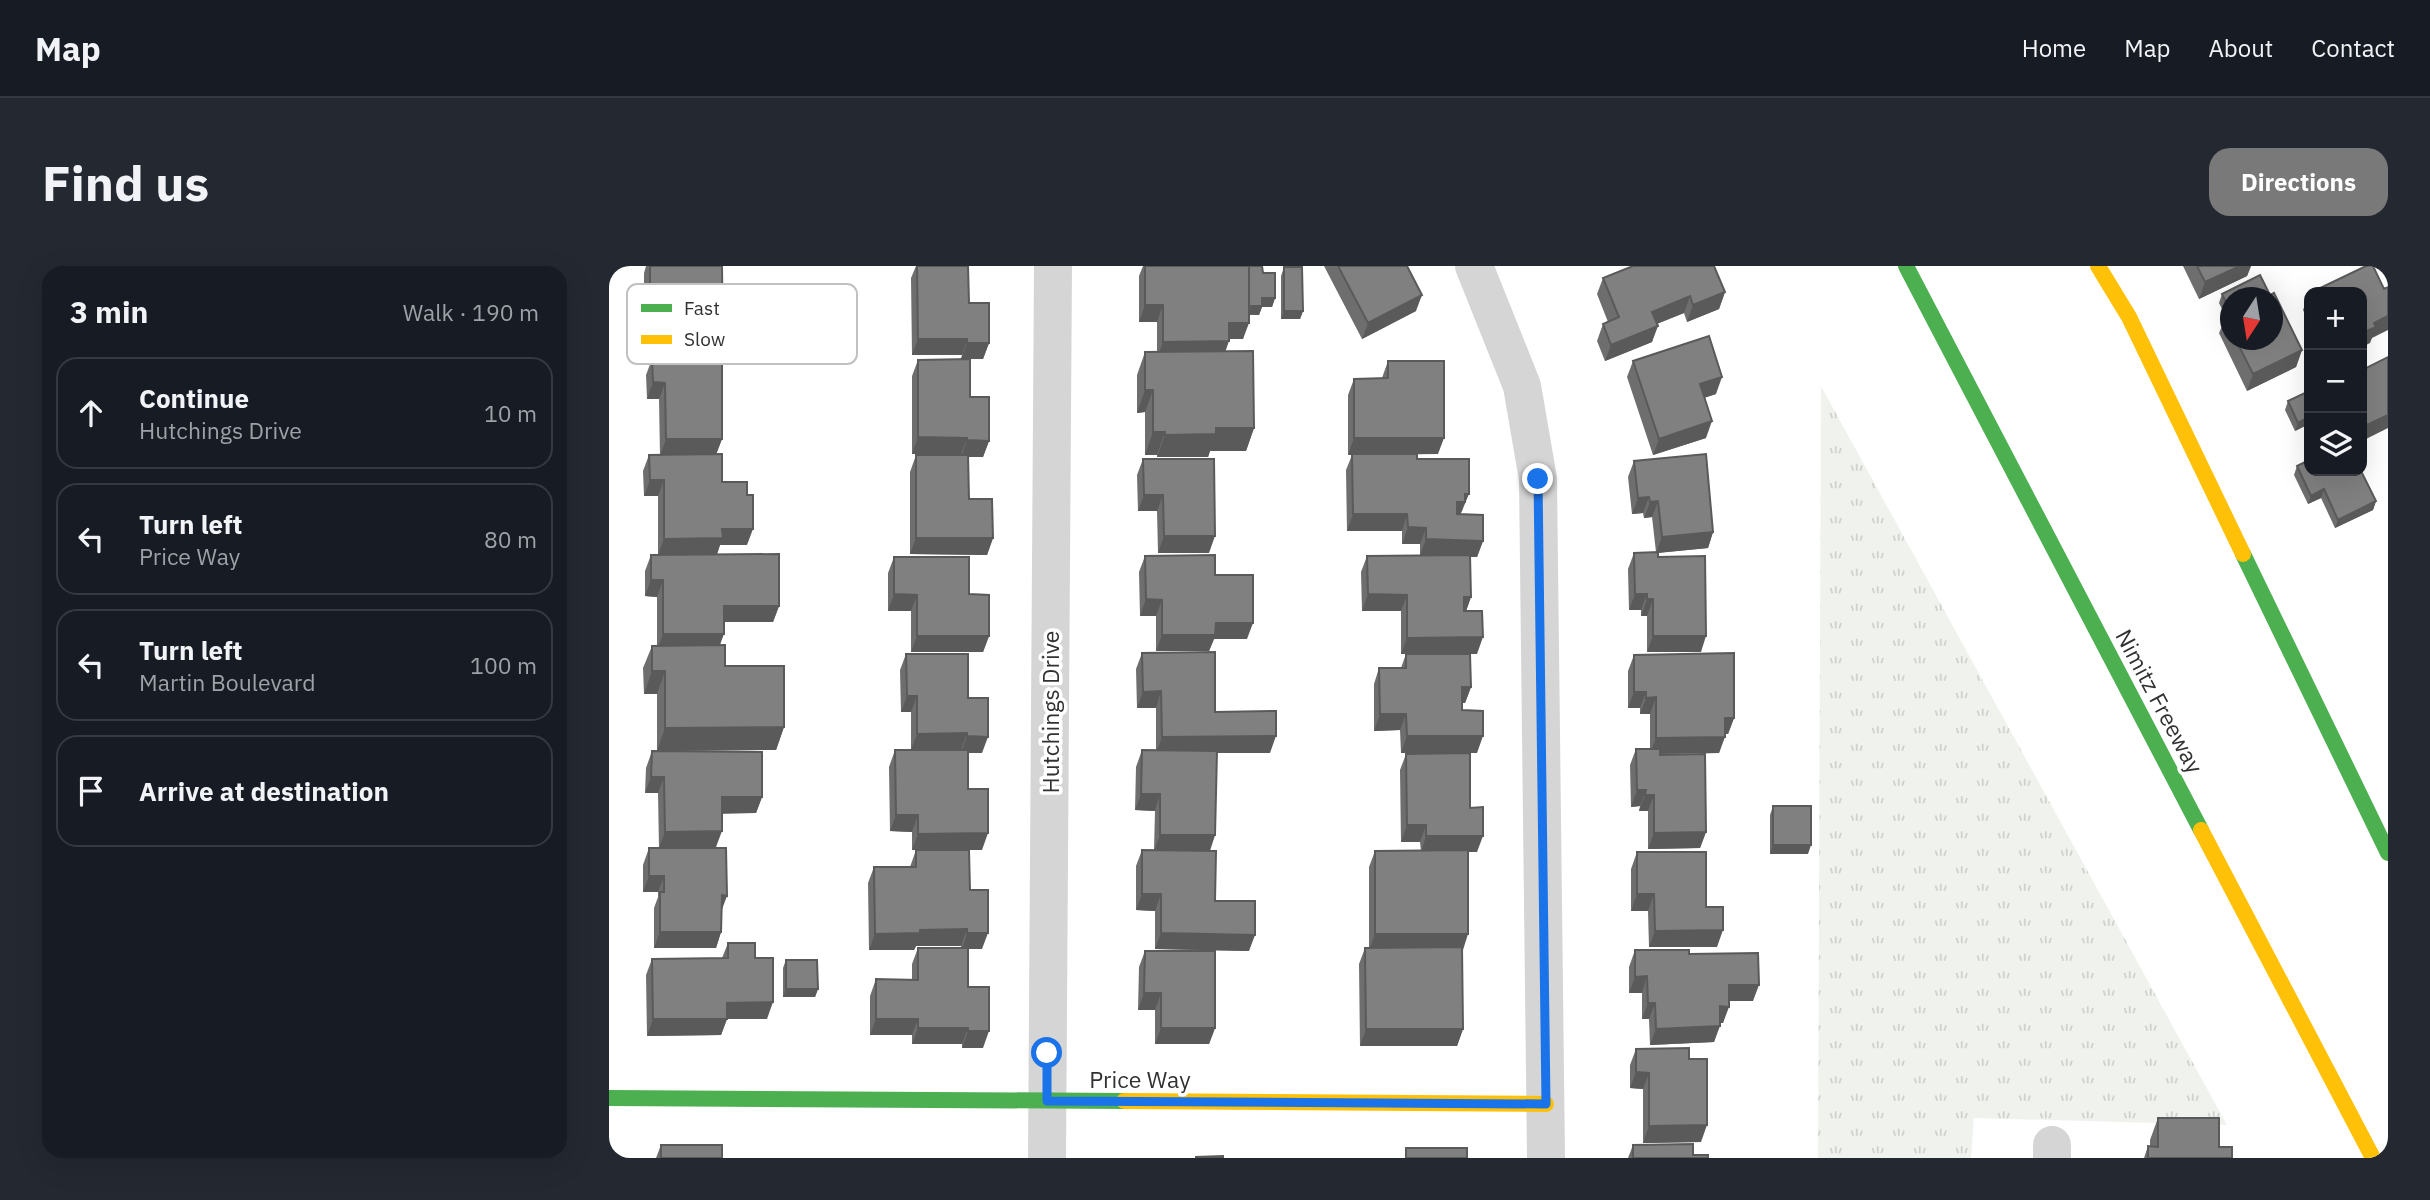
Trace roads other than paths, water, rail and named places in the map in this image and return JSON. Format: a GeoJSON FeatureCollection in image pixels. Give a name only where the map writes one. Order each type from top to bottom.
{"type":"FeatureCollection","features":[{"type":"Feature","properties":{"kind":"main road","name":"Nimitz Freeway"},"geometry":{"type":"LineString","coordinates":[[1906,266],[2373,1158]]}},
{"type":"Feature","properties":{"kind":"main road"},"geometry":{"type":"LineString","coordinates":[[2098,266],[2129,317],[2388,853]]}},
{"type":"Feature","properties":{"kind":"main road"},"geometry":{"type":"LineString","coordinates":[[2115,266],[2129,317]]}},
{"type":"Feature","properties":{"kind":"main road","name":"Price Way"},"geometry":{"type":"LineString","coordinates":[[609,1098],[1546,1104]]}},
{"type":"Feature","properties":{"kind":"street","name":"Hutchings Drive"},"geometry":{"type":"LineString","coordinates":[[1047,1158],[1053,266]]}},
{"type":"Feature","properties":{"kind":"street"},"geometry":{"type":"LineString","coordinates":[[1475,266],[1523,386],[1538,479],[1546,1158]]}}]}
